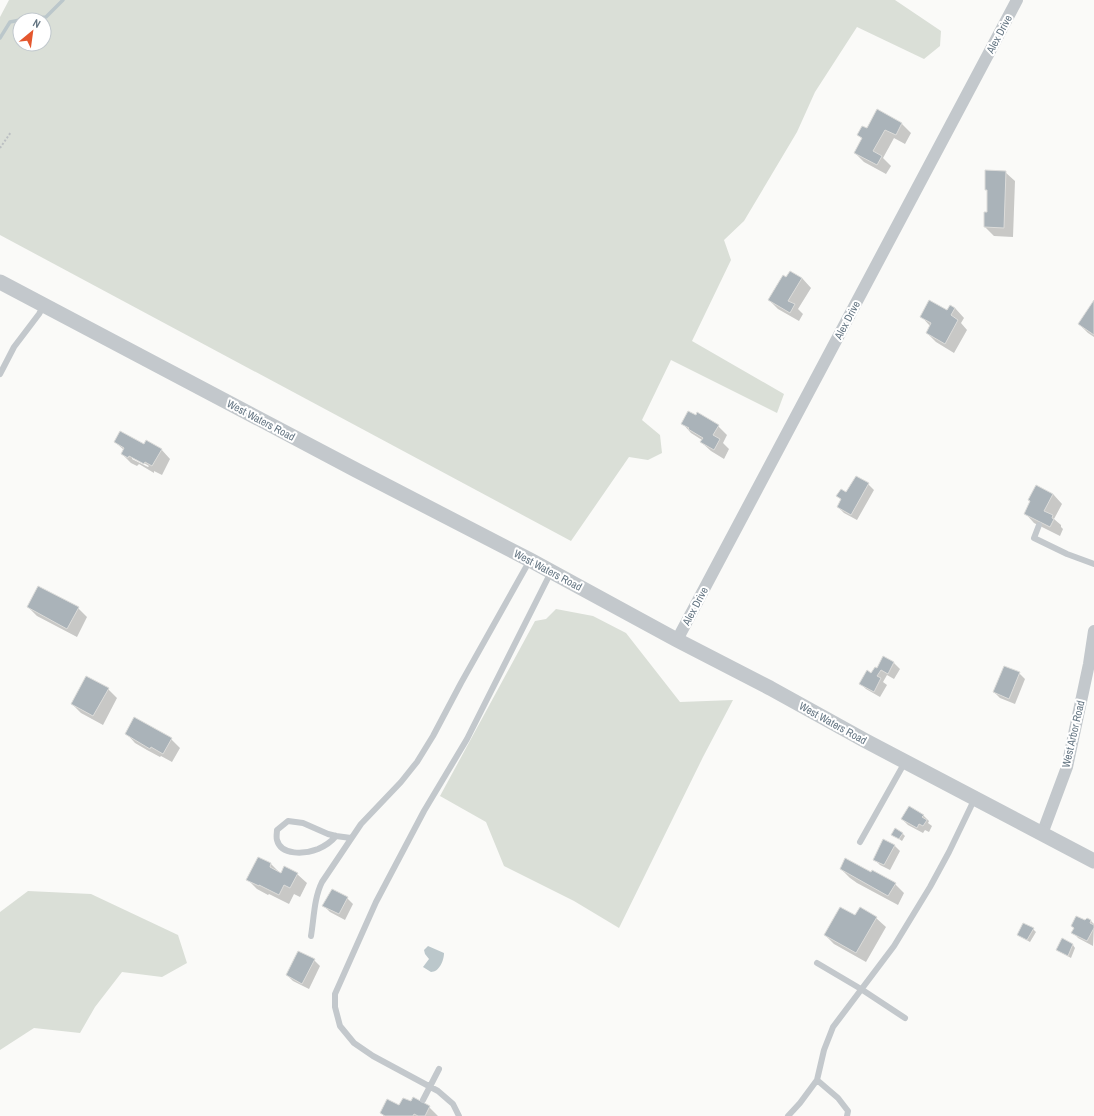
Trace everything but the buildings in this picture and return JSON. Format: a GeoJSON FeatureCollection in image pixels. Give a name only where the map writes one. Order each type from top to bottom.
{"type":"FeatureCollection","features":[{"type":"Feature","properties":{"kind":"street","name":"Alex Drive"},"geometry":{"type":"LineString","coordinates":[[677,640],[1017,0]]}},
{"type":"Feature","properties":{"kind":"street","name":"West Waters Road"},"geometry":{"type":"LineString","coordinates":[[0,282],[336,460],[530,560],[905,762],[1094,861]]}},
{"type":"Feature","properties":{"kind":"street","name":"West Arbor Road"},"geometry":{"type":"LineString","coordinates":[[1042,834],[1067,767],[1089,664],[1094,631]]}},
{"type":"Feature","properties":{"kind":"lane"},"geometry":{"type":"LineString","coordinates":[[0,374],[14,347],[44,305]]}},
{"type":"Feature","properties":{"kind":"lane"},"geometry":{"type":"LineString","coordinates":[[1039,524],[1034,538],[1067,554],[1094,564]]}},
{"type":"Feature","properties":{"kind":"lane"},"geometry":{"type":"LineString","coordinates":[[311,936],[318,890],[350,838],[361,824],[402,782],[421,756],[530,560]]}},
{"type":"Feature","properties":{"kind":"lane"},"geometry":{"type":"LineString","coordinates":[[460,1116],[453,1104],[438,1091],[372,1056],[354,1043],[340,1026],[335,994],[376,902],[424,811],[467,739],[551,572]]}},
{"type":"Feature","properties":{"kind":"lane"},"geometry":{"type":"LineString","coordinates":[[860,842],[905,762]]}},
{"type":"Feature","properties":{"kind":"lane"},"geometry":{"type":"LineString","coordinates":[[788,1116],[817,1080],[824,1050],[833,1027],[894,946],[949,852],[975,798]]}},
{"type":"Feature","properties":{"kind":"lane"},"geometry":{"type":"LineString","coordinates":[[336,836],[330,842],[317,850],[299,853],[288,852],[281,848],[277,839],[277,830],[288,821],[303,823],[336,836],[350,838]]}},
{"type":"Feature","properties":{"kind":"lane"},"geometry":{"type":"LineString","coordinates":[[817,963],[861,989],[905,1018]]}},
{"type":"Feature","properties":{"kind":"lane"},"geometry":{"type":"LineString","coordinates":[[423,1100],[439,1069]]}},
{"type":"Feature","properties":{"kind":"lane"},"geometry":{"type":"LineString","coordinates":[[817,1080],[838,1098],[848,1111],[847,1116]]}},
{"type":"Feature","properties":{"kind":"path"},"geometry":{"type":"LineString","coordinates":[[0,148],[11,132]]}},
{"type":"Feature","properties":{"kind":"shaded area"},"geometry":{"type":"Polygon","coordinates":[[[9,0],[895,0],[941,31],[940,46],[924,59],[857,27],[815,92],[797,132],[744,221],[724,240],[731,260],[692,341],[784,394],[777,413],[671,360],[642,420],[660,435],[662,453],[648,460],[629,457],[571,541],[0,235],[0,17],[9,0]]]}},
{"type":"Feature","properties":{"kind":"shaded area"},"geometry":{"type":"Polygon","coordinates":[[[556,609],[593,616],[626,633],[680,702],[733,700],[703,757],[619,928],[574,901],[504,866],[486,822],[440,796],[535,621],[546,619],[556,609]]]}},
{"type":"Feature","properties":{"kind":"shaded area"},"geometry":{"type":"Polygon","coordinates":[[[28,891],[91,894],[178,935],[187,963],[162,977],[122,972],[95,1007],[80,1033],[34,1028],[0,1050],[0,912],[28,891]]]}},
{"type":"Feature","properties":{"kind":"shaded area"},"geometry":{"type":"Polygon","coordinates":[[[428,946],[444,953],[439,968],[434,972],[431,972],[423,967],[429,959],[424,950],[428,946]]]}},
{"type":"Feature","properties":{"kind":"waterway"},"geometry":{"type":"LineString","coordinates":[[51,12],[63,0]]}},
{"type":"Feature","properties":{"kind":"waterway"},"geometry":{"type":"LineString","coordinates":[[0,38],[10,22],[12,22]]}}]}
